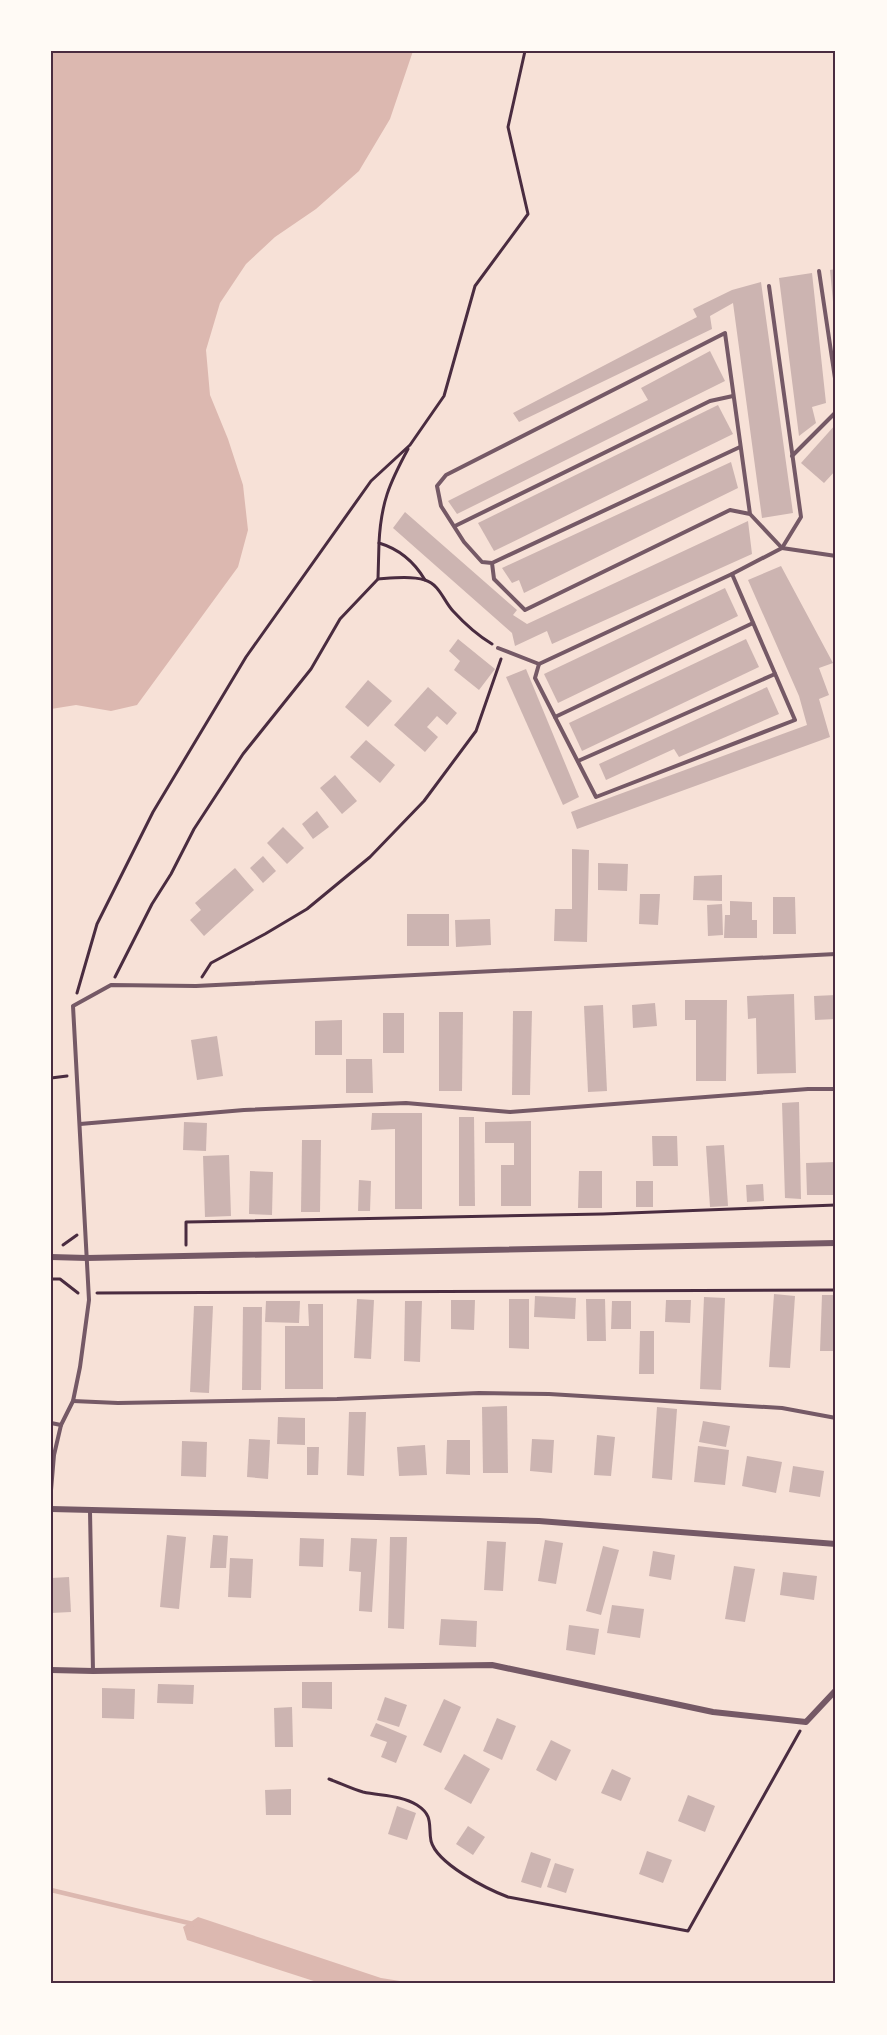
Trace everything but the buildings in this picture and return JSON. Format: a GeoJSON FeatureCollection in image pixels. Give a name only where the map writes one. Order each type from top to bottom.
{"type":"FeatureCollection","features":[{"type":"Feature","properties":{"kind":"street"},"geometry":{"type":"LineString","coordinates":[[51,1257],[836,1243]]}},
{"type":"Feature","properties":{"kind":"street"},"geometry":{"type":"LineString","coordinates":[[51,1509],[539,1521],[836,1544]]}},
{"type":"Feature","properties":{"kind":"street"},"geometry":{"type":"LineString","coordinates":[[51,1670],[492,1665],[712,1712],[806,1722],[836,1690]]}},
{"type":"Feature","properties":{"kind":"lane"},"geometry":{"type":"LineString","coordinates":[[819,272],[836,384]]}},
{"type":"Feature","properties":{"kind":"lane"},"geometry":{"type":"LineString","coordinates":[[498,648],[539,664],[732,574],[782,548],[801,517],[769,286]]}},
{"type":"Feature","properties":{"kind":"lane"},"geometry":{"type":"LineString","coordinates":[[740,447],[492,563],[482,562],[464,542],[441,506],[437,486],[446,475],[725,333],[750,514],[782,548],[836,556]]}},
{"type":"Feature","properties":{"kind":"lane"},"geometry":{"type":"LineString","coordinates":[[455,526],[710,401],[733,396]]}},
{"type":"Feature","properties":{"kind":"lane"},"geometry":{"type":"LineString","coordinates":[[792,456],[836,412]]}},
{"type":"Feature","properties":{"kind":"lane"},"geometry":{"type":"LineString","coordinates":[[492,563],[494,579],[525,610],[730,510],[750,514]]}},
{"type":"Feature","properties":{"kind":"lane"},"geometry":{"type":"LineString","coordinates":[[539,664],[535,678],[596,797],[795,720],[732,574]]}},
{"type":"Feature","properties":{"kind":"lane"},"geometry":{"type":"LineString","coordinates":[[555,717],[753,623]]}},
{"type":"Feature","properties":{"kind":"lane"},"geometry":{"type":"LineString","coordinates":[[578,761],[775,674]]}},
{"type":"Feature","properties":{"kind":"lane"},"geometry":{"type":"LineString","coordinates":[[51,1490],[54,1455],[61,1425],[73,1401],[80,1367],[89,1293],[73,1006],[111,985],[196,986],[836,954]]}},
{"type":"Feature","properties":{"kind":"lane"},"geometry":{"type":"LineString","coordinates":[[80,1124],[244,1110],[406,1103],[510,1112],[637,1101],[836,1089]]}},
{"type":"Feature","properties":{"kind":"lane"},"geometry":{"type":"LineString","coordinates":[[73,1401],[118,1403],[479,1393],[549,1394],[782,1408],[836,1418]]}},
{"type":"Feature","properties":{"kind":"lane"},"geometry":{"type":"LineString","coordinates":[[51,1423],[61,1425]]}},
{"type":"Feature","properties":{"kind":"lane"},"geometry":{"type":"LineString","coordinates":[[90,1510],[93,1671]]}},
{"type":"Feature","properties":{"kind":"path"},"geometry":{"type":"LineString","coordinates":[[111,985],[141,930],[152,904],[206,810],[243,754],[311,669],[340,619],[378,579],[380,517],[389,486],[410,445],[444,396],[476,286],[528,214],[508,127],[525,51]]}},
{"type":"Feature","properties":{"kind":"path"},"geometry":{"type":"LineString","coordinates":[[73,1006],[97,924],[153,812],[239,668],[371,481],[410,445]]}},
{"type":"Feature","properties":{"kind":"path"},"geometry":{"type":"LineString","coordinates":[[379,543],[404,556],[419,570],[425,580]]}},
{"type":"Feature","properties":{"kind":"path"},"geometry":{"type":"LineString","coordinates":[[196,986],[211,963],[307,909],[370,857],[424,801],[476,731],[501,661],[498,648],[479,636],[451,609],[434,585],[425,580],[378,579]]}},
{"type":"Feature","properties":{"kind":"path"},"geometry":{"type":"LineString","coordinates":[[51,1078],[77,1075]]}},
{"type":"Feature","properties":{"kind":"path"},"geometry":{"type":"LineString","coordinates":[[186,1256],[186,1222],[603,1214],[836,1205]]}},
{"type":"Feature","properties":{"kind":"path"},"geometry":{"type":"LineString","coordinates":[[58,1245],[65,1245],[86,1229]]}},
{"type":"Feature","properties":{"kind":"path"},"geometry":{"type":"LineString","coordinates":[[51,1279],[60,1280],[79,1293],[836,1290]]}},
{"type":"Feature","properties":{"kind":"path"},"geometry":{"type":"LineString","coordinates":[[329,1779],[361,1791],[405,1799],[418,1806],[428,1816],[432,1828],[431,1841],[438,1853],[456,1869],[508,1897],[688,1931],[806,1722]]}},
{"type":"Feature","properties":{"kind":"shaded area"},"geometry":{"type":"Polygon","coordinates":[[[51,51],[413,51],[390,119],[359,171],[316,209],[275,237],[246,264],[220,303],[206,350],[210,395],[243,485],[248,530],[238,567],[137,705],[111,711],[76,705],[51,709],[51,51]]]}},
{"type":"Feature","properties":{"kind":"shaded area"},"geometry":{"type":"Polygon","coordinates":[[[198,1917],[381,1978],[419,1984],[323,1984],[187,1940],[183,1927],[198,1917]]]}},
{"type":"Feature","properties":{"kind":"waterway"},"geometry":{"type":"LineString","coordinates":[[51,1890],[193,1924]]}}]}
